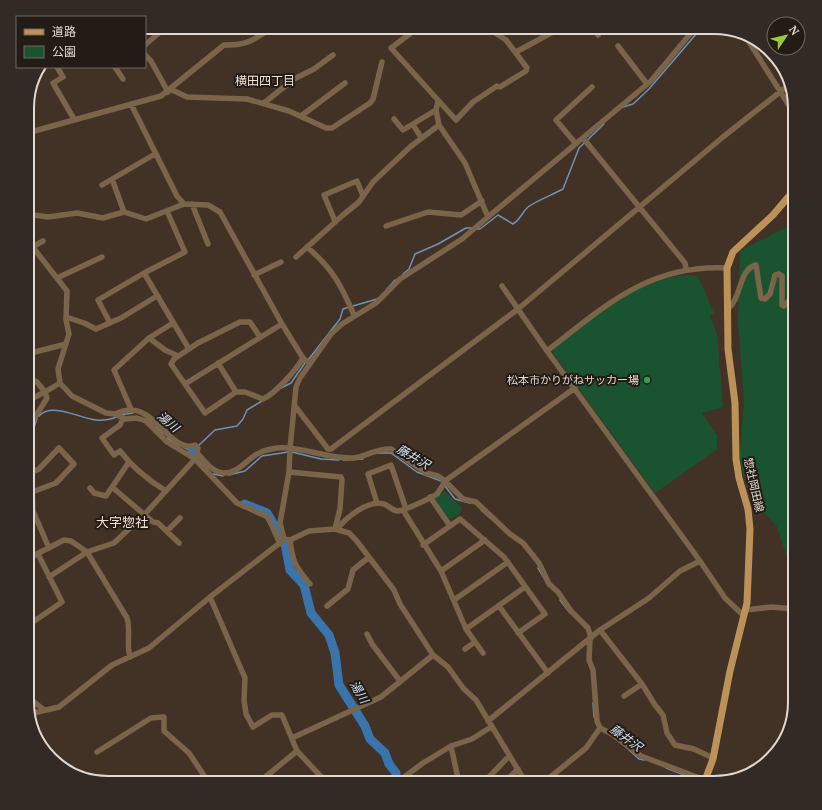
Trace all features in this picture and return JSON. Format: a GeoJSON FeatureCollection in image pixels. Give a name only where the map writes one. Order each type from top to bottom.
{"type":"FeatureCollection","features":[{"type":"Feature","properties":{"kind":"main road","name":"惣社岡田線"},"geometry":{"type":"LineString","coordinates":[[707,776],[713,758],[730,671],[745,613],[750,518],[736,459],[735,403],[728,349],[727,268],[736,249],[773,215],[788,197]]}},
{"type":"Feature","properties":{"kind":"street"},"geometry":{"type":"LineString","coordinates":[[146,44],[158,34]]}},
{"type":"Feature","properties":{"kind":"street"},"geometry":{"type":"LineString","coordinates":[[34,131],[161,96],[224,45],[240,45],[247,43],[262,34]]}},
{"type":"Feature","properties":{"kind":"street"},"geometry":{"type":"LineString","coordinates":[[410,34],[391,48],[456,120],[473,102],[497,86],[500,87],[526,72],[527,68],[516,52],[500,34]]}},
{"type":"Feature","properties":{"kind":"street"},"geometry":{"type":"LineString","coordinates":[[516,52],[549,34]]}},
{"type":"Feature","properties":{"kind":"street"},"geometry":{"type":"LineString","coordinates":[[310,584],[294,564],[280,523],[289,472],[296,387],[300,378],[331,334],[354,316],[376,303],[400,279],[471,233],[488,217],[647,84],[690,34]]}},
{"type":"Feature","properties":{"kind":"street"},"geometry":{"type":"LineString","coordinates":[[750,44],[787,103]]}},
{"type":"Feature","properties":{"kind":"street"},"geometry":{"type":"LineString","coordinates":[[618,46],[647,84]]}},
{"type":"Feature","properties":{"kind":"street"},"geometry":{"type":"LineString","coordinates":[[264,103],[294,79],[314,69],[333,55]]}},
{"type":"Feature","properties":{"kind":"street"},"geometry":{"type":"LineString","coordinates":[[146,56],[169,90],[187,97],[247,99],[264,103],[301,116],[326,128],[332,128],[373,100],[382,62]]}},
{"type":"Feature","properties":{"kind":"street"},"geometry":{"type":"LineString","coordinates":[[58,68],[63,77],[53,83],[74,119]]}},
{"type":"Feature","properties":{"kind":"street"},"geometry":{"type":"LineString","coordinates":[[115,68],[123,78]]}},
{"type":"Feature","properties":{"kind":"street"},"geometry":{"type":"LineString","coordinates":[[301,116],[345,83]]}},
{"type":"Feature","properties":{"kind":"street"},"geometry":{"type":"LineString","coordinates":[[576,144],[556,120],[592,87]]}},
{"type":"Feature","properties":{"kind":"street"},"geometry":{"type":"LineString","coordinates":[[295,406],[328,449],[331,449],[518,309],[785,87]]}},
{"type":"Feature","properties":{"kind":"street"},"geometry":{"type":"LineString","coordinates":[[438,101],[436,110],[439,125],[465,163],[488,217]]}},
{"type":"Feature","properties":{"kind":"street"},"geometry":{"type":"LineString","coordinates":[[131,104],[177,196],[184,204]]}},
{"type":"Feature","properties":{"kind":"street"},"geometry":{"type":"LineString","coordinates":[[394,119],[403,130],[436,110]]}},
{"type":"Feature","properties":{"kind":"street"},"geometry":{"type":"LineString","coordinates":[[413,125],[421,137]]}},
{"type":"Feature","properties":{"kind":"street"},"geometry":{"type":"LineString","coordinates":[[296,256],[335,221],[352,210],[373,182],[421,137],[439,125]]}},
{"type":"Feature","properties":{"kind":"street"},"geometry":{"type":"LineString","coordinates":[[583,138],[685,263],[686,269]]}},
{"type":"Feature","properties":{"kind":"street"},"geometry":{"type":"LineString","coordinates":[[102,185],[155,154]]}},
{"type":"Feature","properties":{"kind":"street"},"geometry":{"type":"LineString","coordinates":[[112,179],[124,212]]}},
{"type":"Feature","properties":{"kind":"street"},"geometry":{"type":"LineString","coordinates":[[335,221],[324,195],[357,181],[363,196]]}},
{"type":"Feature","properties":{"kind":"street"},"geometry":{"type":"LineString","coordinates":[[386,226],[428,212],[461,215],[482,201]]}},
{"type":"Feature","properties":{"kind":"street"},"geometry":{"type":"LineString","coordinates":[[34,215],[48,217],[77,213],[103,218],[124,212],[146,219],[184,204],[208,205],[220,212],[282,324],[303,358],[310,364]]}},
{"type":"Feature","properties":{"kind":"street"},"geometry":{"type":"LineString","coordinates":[[192,204],[208,244]]}},
{"type":"Feature","properties":{"kind":"street"},"geometry":{"type":"LineString","coordinates":[[110,323],[98,300],[144,273],[185,252],[167,211]]}},
{"type":"Feature","properties":{"kind":"street"},"geometry":{"type":"LineString","coordinates":[[43,241],[34,247],[67,291],[66,317],[69,334],[58,369],[60,383],[72,396],[106,413],[115,414],[123,418],[137,418],[146,421],[166,442],[195,460],[237,503],[268,518],[280,544]]}},
{"type":"Feature","properties":{"kind":"street"},"geometry":{"type":"LineString","coordinates":[[307,247],[324,261],[337,278],[354,316]]}},
{"type":"Feature","properties":{"kind":"street"},"geometry":{"type":"LineString","coordinates":[[57,278],[102,257]]}},
{"type":"Feature","properties":{"kind":"street"},"geometry":{"type":"LineString","coordinates":[[254,275],[281,262]]}},
{"type":"Feature","properties":{"kind":"street"},"geometry":{"type":"LineString","coordinates":[[728,308],[734,303],[746,271],[751,266],[756,265],[761,298],[765,299],[770,294],[775,275],[780,274],[782,276],[782,305],[784,306],[788,302]]}},
{"type":"Feature","properties":{"kind":"street"},"geometry":{"type":"LineString","coordinates":[[547,350],[617,298],[649,281],[686,269],[727,268]]}},
{"type":"Feature","properties":{"kind":"street"},"geometry":{"type":"LineString","coordinates":[[144,273],[189,349]]}},
{"type":"Feature","properties":{"kind":"street"},"geometry":{"type":"LineString","coordinates":[[502,286],[725,598],[735,609],[745,613],[772,607],[788,608]]}},
{"type":"Feature","properties":{"kind":"street"},"geometry":{"type":"LineString","coordinates":[[66,317],[96,329],[110,323],[157,296]]}},
{"type":"Feature","properties":{"kind":"street"},"geometry":{"type":"LineString","coordinates":[[260,337],[250,322],[240,322],[189,349],[178,356],[171,364],[205,413],[236,392],[245,392],[263,399],[268,397],[290,376],[303,358]]}},
{"type":"Feature","properties":{"kind":"street"},"geometry":{"type":"LineString","coordinates":[[131,410],[114,370],[149,338],[173,323]]}},
{"type":"Feature","properties":{"kind":"street"},"geometry":{"type":"LineString","coordinates":[[185,384],[282,324]]}},
{"type":"Feature","properties":{"kind":"street"},"geometry":{"type":"LineString","coordinates":[[149,338],[165,350],[178,356]]}},
{"type":"Feature","properties":{"kind":"street"},"geometry":{"type":"LineString","coordinates":[[34,352],[66,344]]}},
{"type":"Feature","properties":{"kind":"street"},"geometry":{"type":"LineString","coordinates":[[218,363],[236,392]]}},
{"type":"Feature","properties":{"kind":"street"},"geometry":{"type":"LineString","coordinates":[[34,380],[45,392],[47,398],[34,419]]}},
{"type":"Feature","properties":{"kind":"street"},"geometry":{"type":"LineString","coordinates":[[34,398],[60,383]]}},
{"type":"Feature","properties":{"kind":"street"},"geometry":{"type":"LineString","coordinates":[[336,529],[358,511],[377,503],[384,504],[396,511],[405,510],[436,494],[444,483],[575,388]]}},
{"type":"Feature","properties":{"kind":"street"},"geometry":{"type":"LineString","coordinates":[[115,414],[131,410],[140,411],[151,418],[177,442],[188,446],[195,445],[198,448],[197,453],[218,472],[230,473],[260,452],[277,448],[290,449],[321,456],[354,458],[372,451],[391,449],[426,473],[438,476],[462,499],[476,502],[510,534],[523,543],[539,563],[549,584],[558,592],[571,611],[588,628],[590,638],[589,660],[593,670],[596,715],[599,729],[586,748],[551,776]]}},
{"type":"Feature","properties":{"kind":"street"},"geometry":{"type":"LineString","coordinates":[[123,418],[120,425],[102,438],[114,455],[120,451],[147,479],[166,491]]}},
{"type":"Feature","properties":{"kind":"street"},"geometry":{"type":"LineString","coordinates":[[34,470],[39,469],[59,448],[74,464],[56,483],[34,491]]}},
{"type":"Feature","properties":{"kind":"street"},"geometry":{"type":"LineString","coordinates":[[144,514],[195,460]]}},
{"type":"Feature","properties":{"kind":"street"},"geometry":{"type":"LineString","coordinates":[[90,488],[94,493],[106,496],[129,462]]}},
{"type":"Feature","properties":{"kind":"street"},"geometry":{"type":"LineString","coordinates":[[377,503],[368,474],[391,466],[405,510],[423,545],[441,571],[466,629],[483,653]]}},
{"type":"Feature","properties":{"kind":"street"},"geometry":{"type":"LineString","coordinates":[[289,472],[341,477],[340,509],[336,529]]}},
{"type":"Feature","properties":{"kind":"street"},"geometry":{"type":"LineString","coordinates":[[112,487],[153,522],[158,523],[179,543]]}},
{"type":"Feature","properties":{"kind":"street"},"geometry":{"type":"LineString","coordinates":[[430,497],[450,526]]}},
{"type":"Feature","properties":{"kind":"street"},"geometry":{"type":"LineString","coordinates":[[34,513],[49,548]]}},
{"type":"Feature","properties":{"kind":"street"},"geometry":{"type":"LineString","coordinates":[[167,531],[180,518]]}},
{"type":"Feature","properties":{"kind":"street"},"geometry":{"type":"LineString","coordinates":[[423,545],[460,519],[485,540],[508,562],[545,614],[518,633]]}},
{"type":"Feature","properties":{"kind":"street"},"geometry":{"type":"LineString","coordinates":[[49,577],[87,552],[114,543],[129,529]]}},
{"type":"Feature","properties":{"kind":"street"},"geometry":{"type":"LineString","coordinates":[[35,713],[59,707],[112,665],[149,648],[161,640],[210,597],[280,544],[309,531],[336,529],[348,533],[369,557],[394,590],[400,604],[433,655],[448,667],[463,688],[476,700],[522,776]]}},
{"type":"Feature","properties":{"kind":"street"},"geometry":{"type":"LineString","coordinates":[[34,555],[64,540],[71,541],[87,552],[127,618],[129,623],[127,646],[130,657]]}},
{"type":"Feature","properties":{"kind":"street"},"geometry":{"type":"LineString","coordinates":[[441,571],[485,540]]}},
{"type":"Feature","properties":{"kind":"street"},"geometry":{"type":"LineString","coordinates":[[34,621],[62,602],[38,554]]}},
{"type":"Feature","properties":{"kind":"street"},"geometry":{"type":"LineString","coordinates":[[327,606],[348,589],[353,570],[369,557]]}},
{"type":"Feature","properties":{"kind":"street"},"geometry":{"type":"LineString","coordinates":[[488,720],[600,630],[649,598],[680,572],[700,561]]}},
{"type":"Feature","properties":{"kind":"street"},"geometry":{"type":"LineString","coordinates":[[454,600],[508,562]]}},
{"type":"Feature","properties":{"kind":"street"},"geometry":{"type":"LineString","coordinates":[[466,629],[526,587]]}},
{"type":"Feature","properties":{"kind":"street"},"geometry":{"type":"LineString","coordinates":[[210,597],[245,678],[244,700],[246,714],[253,727],[272,715],[282,715],[297,751],[320,776]]}},
{"type":"Feature","properties":{"kind":"street"},"geometry":{"type":"LineString","coordinates":[[499,606],[548,673]]}},
{"type":"Feature","properties":{"kind":"street"},"geometry":{"type":"LineString","coordinates":[[600,630],[664,715],[667,733],[675,745],[694,749],[713,758]]}},
{"type":"Feature","properties":{"kind":"street"},"geometry":{"type":"LineString","coordinates":[[367,634],[372,644],[400,681]]}},
{"type":"Feature","properties":{"kind":"street"},"geometry":{"type":"LineString","coordinates":[[465,649],[475,642]]}},
{"type":"Feature","properties":{"kind":"street"},"geometry":{"type":"LineString","coordinates":[[292,738],[381,697],[433,655]]}},
{"type":"Feature","properties":{"kind":"street"},"geometry":{"type":"LineString","coordinates":[[624,696],[642,684]]}},
{"type":"Feature","properties":{"kind":"street"},"geometry":{"type":"LineString","coordinates":[[34,702],[44,710]]}},
{"type":"Feature","properties":{"kind":"street"},"geometry":{"type":"LineString","coordinates":[[97,752],[151,718],[164,717],[164,731],[189,753],[204,776]]}},
{"type":"Feature","properties":{"kind":"street"},"geometry":{"type":"LineString","coordinates":[[405,776],[451,746],[472,739],[491,727]]}},
{"type":"Feature","properties":{"kind":"street"},"geometry":{"type":"LineString","coordinates":[[599,729],[612,734],[641,756],[690,776]]}},
{"type":"Feature","properties":{"kind":"street"},"geometry":{"type":"LineString","coordinates":[[451,746],[457,776]]}},
{"type":"Feature","properties":{"kind":"street"},"geometry":{"type":"LineString","coordinates":[[267,776],[297,751]]}},
{"type":"Feature","properties":{"kind":"street"},"geometry":{"type":"LineString","coordinates":[[490,776],[509,756]]}},
{"type":"Feature","properties":{"kind":"street"},"geometry":{"type":"LineString","coordinates":[[511,776],[518,769]]}},
{"type":"Feature","properties":{"kind":"green space"},"geometry":{"type":"Polygon","coordinates":[[[785,228],[788,229],[788,559],[776,525],[754,502],[739,463],[744,400],[738,322],[740,251],[785,228]]]}},
{"type":"Feature","properties":{"kind":"green space","name":"松本市かりがねサッカー場"},"geometry":{"type":"Polygon","coordinates":[[[685,275],[698,276],[714,313],[710,316],[717,334],[723,407],[702,413],[717,435],[717,449],[655,493],[553,353],[554,348],[615,302],[649,285],[666,279],[685,275]]]}},
{"type":"Feature","properties":{"kind":"green space"},"geometry":{"type":"Polygon","coordinates":[[[444,491],[462,508],[459,514],[449,520],[434,499],[444,491]]]}},
{"type":"Feature","properties":{"kind":"waterway"},"geometry":{"type":"LineString","coordinates":[[623,107],[633,104],[649,89],[696,34]]}},
{"type":"Feature","properties":{"kind":"waterway"},"geometry":{"type":"LineString","coordinates":[[477,229],[480,229],[498,215],[513,224],[528,207],[563,189],[579,148],[604,124]]}},
{"type":"Feature","properties":{"kind":"waterway"},"geometry":{"type":"LineString","coordinates":[[403,274],[409,269],[415,254],[438,244],[466,228],[473,228]]}},
{"type":"Feature","properties":{"kind":"waterway"},"geometry":{"type":"LineString","coordinates":[[387,289],[395,280]]}},
{"type":"Feature","properties":{"kind":"waterway"},"geometry":{"type":"LineString","coordinates":[[353,306],[377,299]]}},
{"type":"Feature","properties":{"kind":"waterway"},"geometry":{"type":"LineString","coordinates":[[308,360],[340,319],[343,309],[349,307]]}},
{"type":"Feature","properties":{"kind":"waterway"},"geometry":{"type":"LineString","coordinates":[[281,388],[291,383],[305,363]]}},
{"type":"Feature","properties":{"kind":"waterway"},"geometry":{"type":"LineString","coordinates":[[198,446],[215,430],[237,426],[243,419],[247,410],[262,401]]}},
{"type":"Feature","properties":{"kind":"waterway","name":"湯川"},"geometry":{"type":"LineString","coordinates":[[39,416],[44,412],[51,410],[66,412],[96,420],[117,417]]}},
{"type":"Feature","properties":{"kind":"waterway","name":"湯川"},"geometry":{"type":"LineString","coordinates":[[121,415],[133,413]]}},
{"type":"Feature","properties":{"kind":"waterway","name":"湯川"},"geometry":{"type":"LineString","coordinates":[[34,427],[37,419]]}},
{"type":"Feature","properties":{"kind":"waterway","name":"湯川"},"geometry":{"type":"LineString","coordinates":[[156,427],[163,434]]}},
{"type":"Feature","properties":{"kind":"waterway","name":"湯川"},"geometry":{"type":"LineString","coordinates":[[167,438],[177,445]]}},
{"type":"Feature","properties":{"kind":"waterway","name":"湯川"},"geometry":{"type":"LineString","coordinates":[[185,448],[192,451],[195,448]]}},
{"type":"Feature","properties":{"kind":"waterway","name":"湯川"},"geometry":{"type":"LineString","coordinates":[[192,451],[202,463]]}},
{"type":"Feature","properties":{"kind":"waterway","name":"藤井沢"},"geometry":{"type":"LineString","coordinates":[[229,475],[245,471],[262,456],[288,452]]}},
{"type":"Feature","properties":{"kind":"waterway","name":"藤井沢"},"geometry":{"type":"LineString","coordinates":[[292,452],[321,459],[339,460]]}},
{"type":"Feature","properties":{"kind":"waterway","name":"藤井沢"},"geometry":{"type":"LineString","coordinates":[[378,453],[391,453],[417,472],[441,481]]}},
{"type":"Feature","properties":{"kind":"waterway","name":"藤井沢"},"geometry":{"type":"LineString","coordinates":[[343,460],[363,459]]}},
{"type":"Feature","properties":{"kind":"waterway","name":"藤井沢"},"geometry":{"type":"LineString","coordinates":[[213,474],[223,476]]}},
{"type":"Feature","properties":{"kind":"waterway","name":"藤井沢"},"geometry":{"type":"LineString","coordinates":[[445,486],[455,499],[470,503]]}},
{"type":"Feature","properties":{"kind":"waterway","name":"湯川"},"geometry":{"type":"LineString","coordinates":[[244,504],[267,513],[280,535]]}},
{"type":"Feature","properties":{"kind":"waterway","name":"藤井沢"},"geometry":{"type":"LineString","coordinates":[[481,510],[490,518]]}},
{"type":"Feature","properties":{"kind":"waterway","name":"湯川"},"geometry":{"type":"LineString","coordinates":[[285,544],[290,570],[304,585],[311,613],[329,635],[335,653],[339,685],[365,726],[370,739],[385,753],[389,764],[396,773],[396,776]]}},
{"type":"Feature","properties":{"kind":"waterway","name":"藤井沢"},"geometry":{"type":"LineString","coordinates":[[538,568],[544,578]]}},
{"type":"Feature","properties":{"kind":"waterway","name":"藤井沢"},"geometry":{"type":"LineString","coordinates":[[560,600],[570,613]]}},
{"type":"Feature","properties":{"kind":"waterway","name":"藤井沢"},"geometry":{"type":"LineString","coordinates":[[593,703],[594,717]]}},
{"type":"Feature","properties":{"kind":"waterway","name":"藤井沢"},"geometry":{"type":"LineString","coordinates":[[629,750],[639,759],[644,760]]}},
{"type":"Feature","properties":{"kind":"waterway","name":"藤井沢"},"geometry":{"type":"LineString","coordinates":[[666,768],[687,776]]}},
{"type":"Feature","properties":{"kind":"place","name":"松本市かりがねサッカー場"},"geometry":{"type":"Point","coordinates":[647,380]}},
{"type":"Feature","properties":{"kind":"district","name":"横田四丁目"},"geometry":{"type":"Point","coordinates":[265,81]}},
{"type":"Feature","properties":{"kind":"district","name":"大字惣社"},"geometry":{"type":"Point","coordinates":[122,522]}}]}
